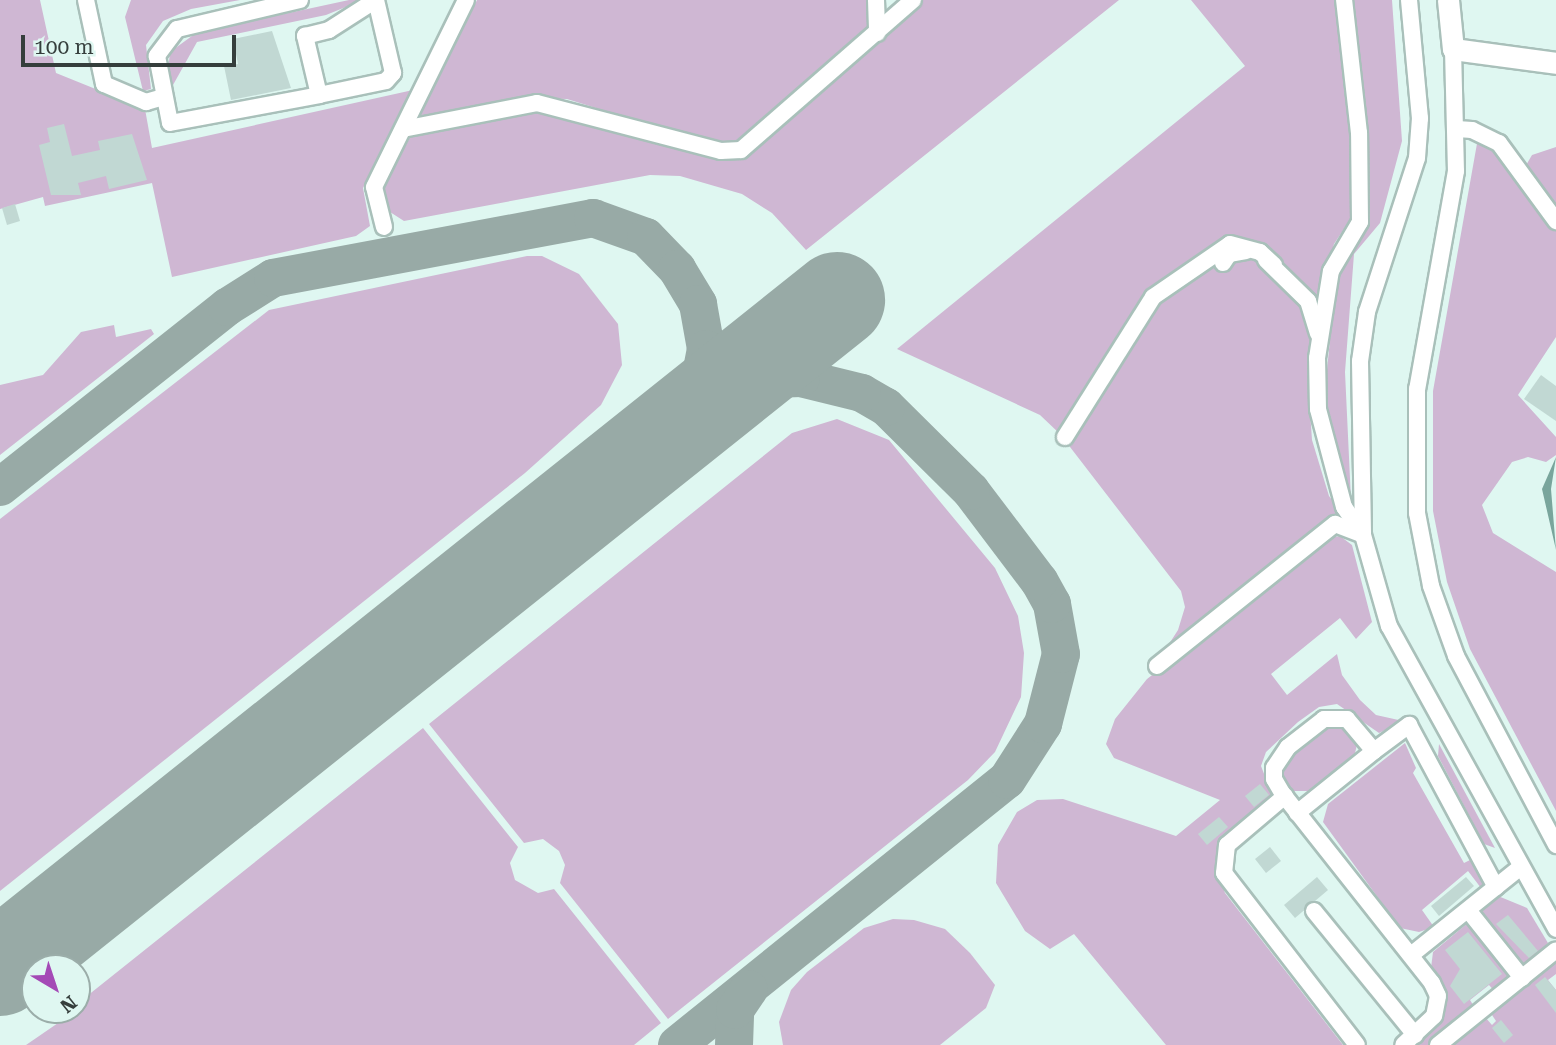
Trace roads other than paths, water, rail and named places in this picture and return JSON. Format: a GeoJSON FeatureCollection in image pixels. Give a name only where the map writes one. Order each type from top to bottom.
{"type":"FeatureCollection","features":[{"type":"Feature","properties":{"kind":"main road"},"geometry":{"type":"LineString","coordinates":[[1448,0],[1453,49],[1556,63]]}},
{"type":"Feature","properties":{"kind":"street"},"geometry":{"type":"LineString","coordinates":[[86,0],[104,84],[146,102],[164,97]]}},
{"type":"Feature","properties":{"kind":"street"},"geometry":{"type":"LineString","coordinates":[[300,0],[177,29],[157,56],[164,97],[170,123],[319,95],[386,81],[393,72],[376,0],[329,30],[305,36],[319,95]]}},
{"type":"Feature","properties":{"kind":"street"},"geometry":{"type":"LineString","coordinates":[[384,227],[374,187],[466,0]]}},
{"type":"Feature","properties":{"kind":"street"},"geometry":{"type":"LineString","coordinates":[[876,0],[877,33]]}},
{"type":"Feature","properties":{"kind":"street"},"geometry":{"type":"LineString","coordinates":[[402,128],[537,103],[732,152],[756,142],[913,0]]}},
{"type":"Feature","properties":{"kind":"street"},"geometry":{"type":"LineString","coordinates":[[1344,0],[1359,133],[1360,222],[1331,271],[1320,342],[1318,409],[1325,450],[1344,507],[1363,535]]}},
{"type":"Feature","properties":{"kind":"street"},"geometry":{"type":"LineString","coordinates":[[1409,0],[1420,118],[1417,158],[1367,312],[1360,361],[1363,535],[1389,626],[1556,929]]}},
{"type":"Feature","properties":{"kind":"street"},"geometry":{"type":"LineString","coordinates":[[1453,49],[1457,130],[1448,236],[1417,389],[1417,513],[1431,586],[1456,656],[1556,845]]}},
{"type":"Feature","properties":{"kind":"street"},"geometry":{"type":"LineString","coordinates":[[1457,130],[1472,130],[1499,143],[1556,221]]}},
{"type":"Feature","properties":{"kind":"street"},"geometry":{"type":"LineString","coordinates":[[1065,438],[1153,297],[1230,244],[1260,252],[1308,301],[1320,342]]}},
{"type":"Feature","properties":{"kind":"street"},"geometry":{"type":"LineString","coordinates":[[1223,263],[1241,250],[1274,265]]}},
{"type":"Feature","properties":{"kind":"street"},"geometry":{"type":"LineString","coordinates":[[1157,666],[1335,524],[1363,535]]}},
{"type":"Feature","properties":{"kind":"street"},"geometry":{"type":"LineString","coordinates":[[1314,911],[1409,1040],[1434,1016],[1438,996],[1411,955],[1297,813],[1274,779],[1279,756],[1324,719],[1347,719],[1374,751]]}},
{"type":"Feature","properties":{"kind":"street"},"geometry":{"type":"LineString","coordinates":[[1297,813],[1409,725],[1496,887]]}},
{"type":"Feature","properties":{"kind":"street"},"geometry":{"type":"LineString","coordinates":[[1285,796],[1227,845],[1224,873],[1357,1045]]}},
{"type":"Feature","properties":{"kind":"street"},"geometry":{"type":"LineString","coordinates":[[1411,955],[1521,867]]}},
{"type":"Feature","properties":{"kind":"street"},"geometry":{"type":"LineString","coordinates":[[1468,910],[1522,978]]}},
{"type":"Feature","properties":{"kind":"street"},"geometry":{"type":"LineString","coordinates":[[1438,1045],[1556,950]]}}]}
